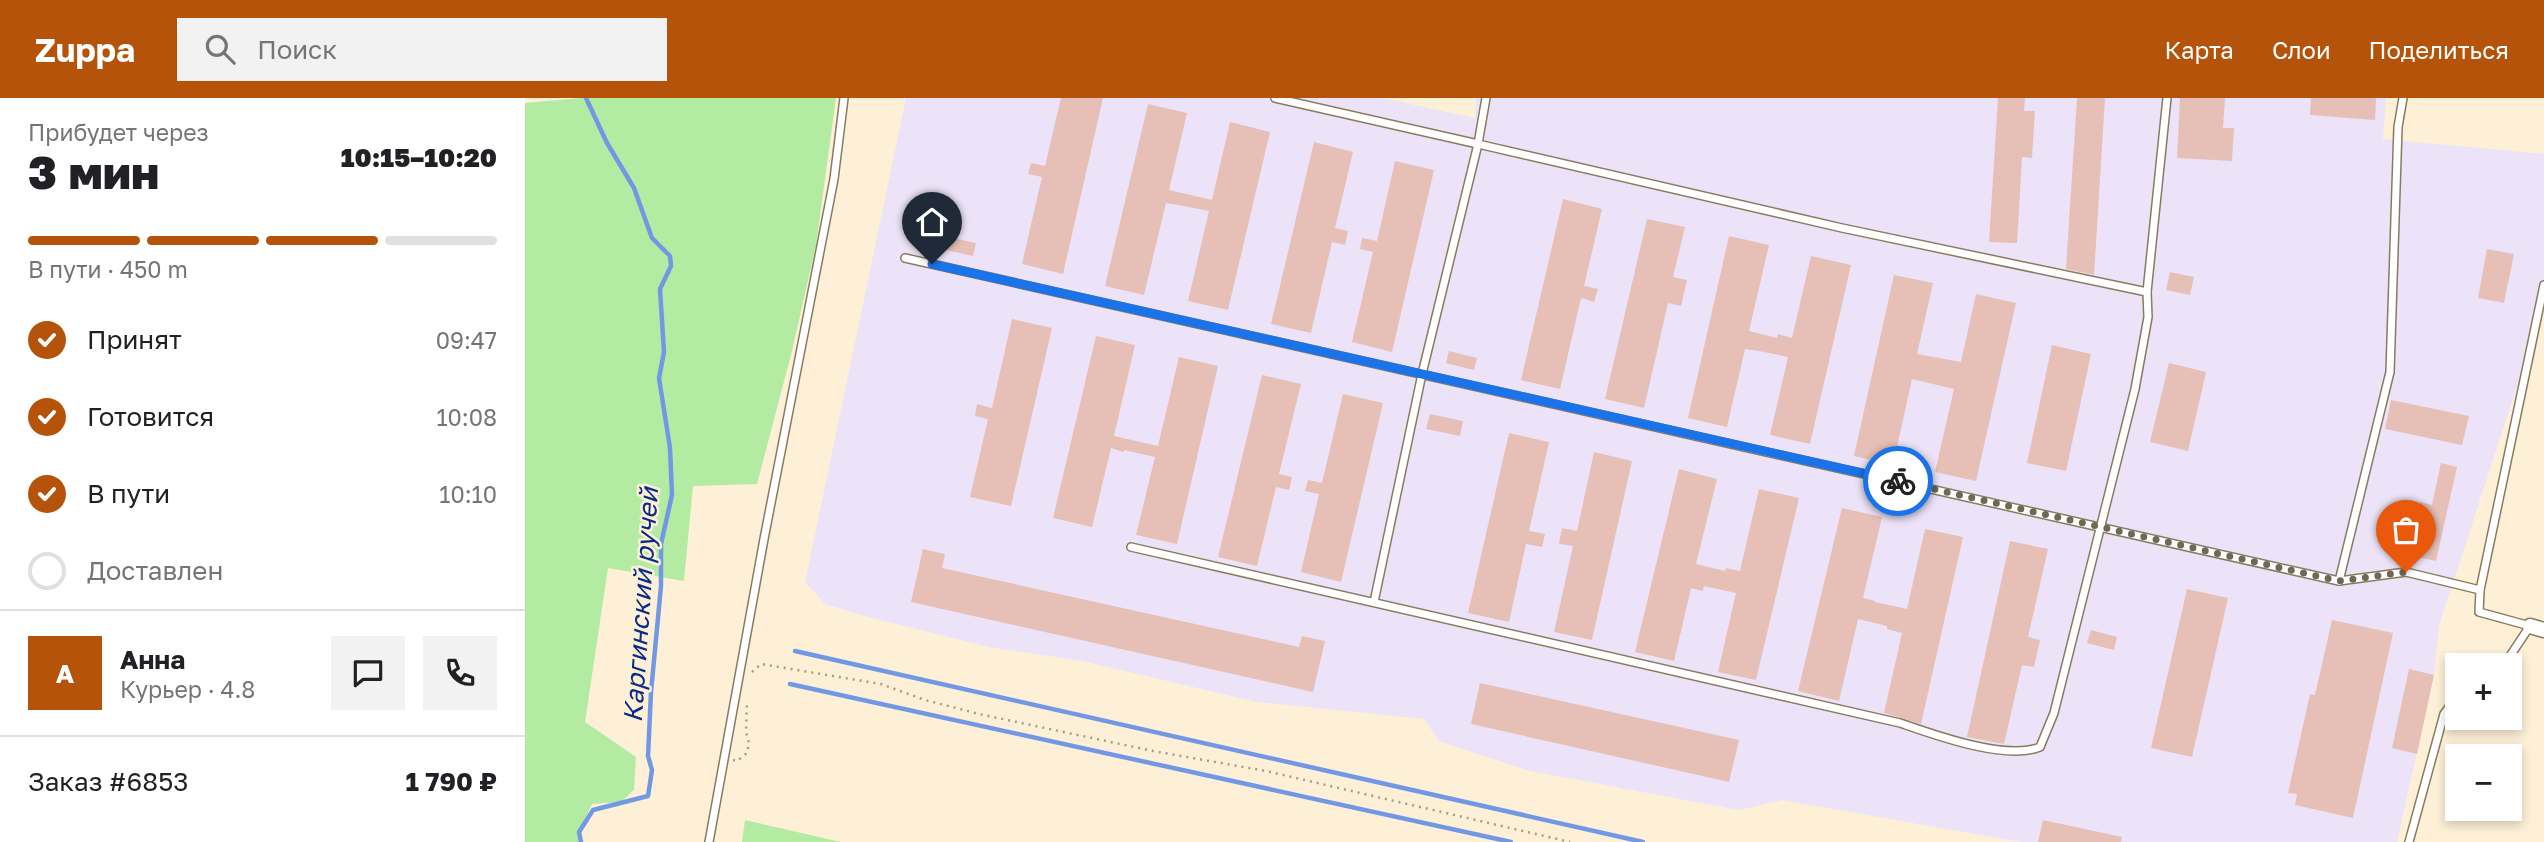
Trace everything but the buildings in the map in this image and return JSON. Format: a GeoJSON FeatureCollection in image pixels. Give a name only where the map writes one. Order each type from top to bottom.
{"type":"FeatureCollection","features":[{"type":"Feature","properties":{"kind":"lane"},"geometry":{"type":"LineString","coordinates":[[709,842],[766,526],[834,179],[844,98]]}},
{"type":"Feature","properties":{"kind":"lane"},"geometry":{"type":"LineString","coordinates":[[1275,98],[1842,228],[2147,292]]}},
{"type":"Feature","properties":{"kind":"lane"},"geometry":{"type":"LineString","coordinates":[[1374,602],[1422,374],[1478,144],[1486,98]]}},
{"type":"Feature","properties":{"kind":"lane"},"geometry":{"type":"LineString","coordinates":[[1131,547],[1900,723],[1945,738],[2021,753],[2040,747],[2054,713],[2135,389],[2148,317],[2147,292],[2167,98]]}},
{"type":"Feature","properties":{"kind":"lane"},"geometry":{"type":"LineString","coordinates":[[2339,581],[2390,372],[2398,127],[2403,98]]}},
{"type":"Feature","properties":{"kind":"lane"},"geometry":{"type":"LineString","coordinates":[[905,258],[2339,581],[2406,572],[2480,590]]}},
{"type":"Feature","properties":{"kind":"lane"},"geometry":{"type":"LineString","coordinates":[[2515,653],[2537,628],[2479,612],[2480,590],[2544,285]]}},
{"type":"Feature","properties":{"kind":"lane"},"geometry":{"type":"LineString","coordinates":[[2409,842],[2445,713]]}},
{"type":"Feature","properties":{"kind":"path"},"geometry":{"type":"LineString","coordinates":[[750,676],[755,667],[761,664],[881,684],[925,700],[979,714],[1153,751],[1266,771],[1570,842]]}},
{"type":"Feature","properties":{"kind":"path"},"geometry":{"type":"LineString","coordinates":[[726,752],[737,761],[747,753],[749,743],[746,732],[746,699]]}},
{"type":"Feature","properties":{"kind":"shaded area"},"geometry":{"type":"Polygon","coordinates":[[[906,98],[1383,98],[1475,118],[1476,98],[2386,98],[2383,139],[2544,154],[2544,303],[2439,626],[2434,675],[2397,842],[2021,842],[1782,800],[1739,810],[1530,771],[1439,741],[1424,719],[1257,702],[1082,661],[989,647],[825,604],[805,582],[906,98]]]}},
{"type":"Feature","properties":{"kind":"green space"},"geometry":{"type":"Polygon","coordinates":[[[580,98],[836,98],[816,245],[792,351],[757,484],[693,486],[684,581],[608,568],[585,722],[636,757],[634,790],[621,802],[592,804],[579,832],[581,842],[525,842],[525,103],[580,98]]]}},
{"type":"Feature","properties":{"kind":"green space"},"geometry":{"type":"Polygon","coordinates":[[[745,820],[841,842],[742,842],[745,820]]]}},
{"type":"Feature","properties":{"kind":"waterway","name":"Каргинский ручей"},"geometry":{"type":"LineString","coordinates":[[581,842],[579,832],[593,810],[648,796],[652,770],[648,756],[661,586],[661,544],[672,495],[670,448],[659,378],[664,352],[660,289],[671,266],[670,256],[652,238],[634,188],[607,143],[586,98]]}},
{"type":"Feature","properties":{"kind":"waterway"},"geometry":{"type":"LineString","coordinates":[[795,651],[1643,842]]}},
{"type":"Feature","properties":{"kind":"waterway"},"geometry":{"type":"LineString","coordinates":[[790,684],[1511,842]]}},
{"type":"Feature","properties":{"kind":"way so far"},"geometry":{"type":"LineString","coordinates":[[1898,481],[2339,581],[2406,572]]}},
{"type":"Feature","properties":{"kind":"route"},"geometry":{"type":"LineString","coordinates":[[932,264],[1898,481]]}}]}
